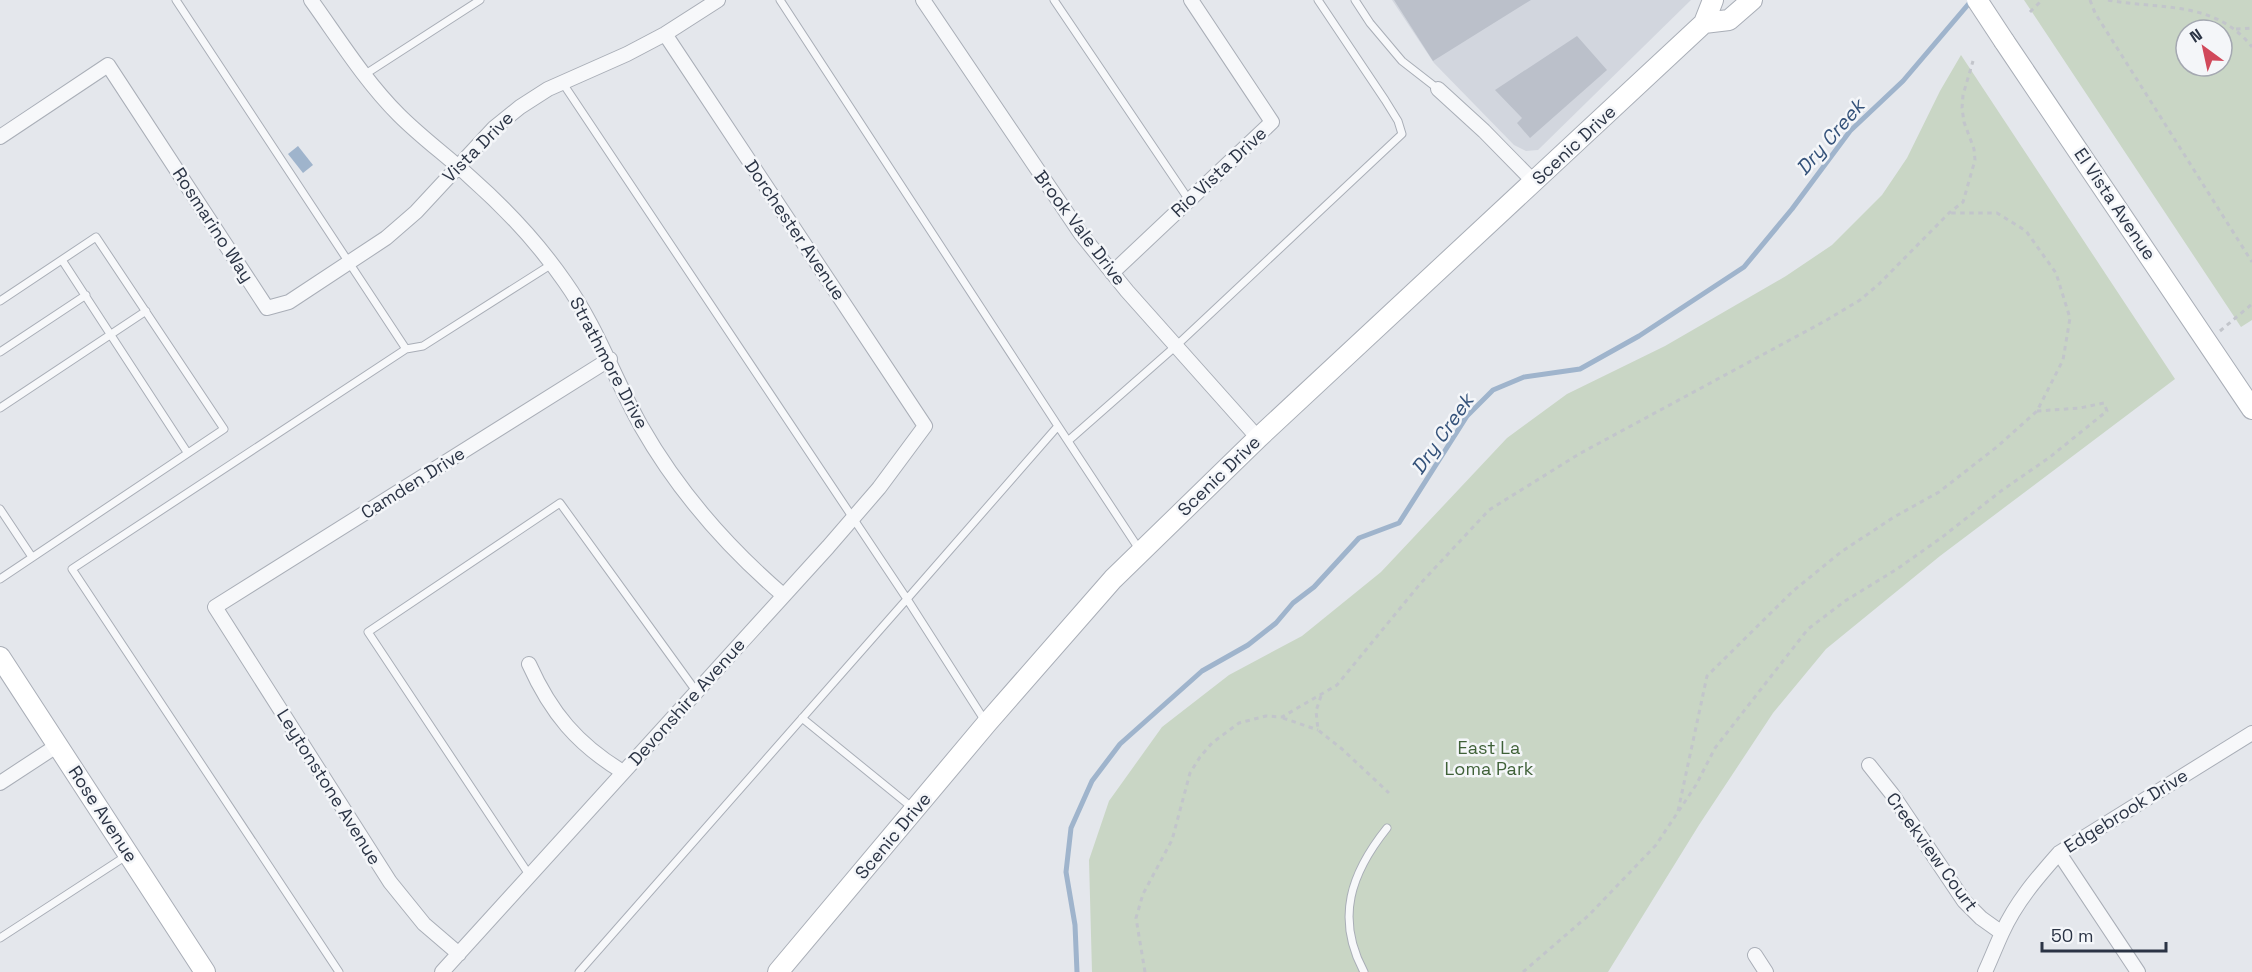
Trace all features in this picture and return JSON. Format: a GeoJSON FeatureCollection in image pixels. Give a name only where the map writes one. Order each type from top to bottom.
{"type":"FeatureCollection","features":[{"type":"Feature","properties":{"kind":"main road","name":"Scenic Drive"},"geometry":{"type":"LineString","coordinates":[[778,972],[987,723],[1113,579],[1258,438],[1704,23],[1713,0]]}},
{"type":"Feature","properties":{"kind":"main road"},"geometry":{"type":"LineString","coordinates":[[1704,23],[1729,20],[1752,0]]}},
{"type":"Feature","properties":{"kind":"main road","name":"El Vista Avenue"},"geometry":{"type":"LineString","coordinates":[[1977,0],[2252,409]]}},
{"type":"Feature","properties":{"kind":"main road","name":"Rose Avenue"},"geometry":{"type":"LineString","coordinates":[[0,657],[203,971]]}},
{"type":"Feature","properties":{"kind":"street","name":"Strathmore Drive"},"geometry":{"type":"LineString","coordinates":[[311,0],[364,75],[397,113],[506,210],[552,264],[591,323],[641,425],[666,466],[695,507],[753,569],[783,595]]}},
{"type":"Feature","properties":{"kind":"street","name":"Vista Drive"},"geometry":{"type":"LineString","coordinates":[[348,264],[386,238],[408,218],[494,128],[520,107],[562,82],[627,54],[665,34],[718,0]]}},
{"type":"Feature","properties":{"kind":"street","name":"Brook Vale Drive"},"geometry":{"type":"LineString","coordinates":[[923,0],[1081,234],[1112,273],[1258,438]]}},
{"type":"Feature","properties":{"kind":"street","name":"Rio Vista Drive"},"geometry":{"type":"LineString","coordinates":[[1112,273],[1272,122],[1191,0]]}},
{"type":"Feature","properties":{"kind":"street","name":"Dorchester Avenue"},"geometry":{"type":"LineString","coordinates":[[665,34],[925,426]]}},
{"type":"Feature","properties":{"kind":"street","name":"Rosmarino Way"},"geometry":{"type":"LineString","coordinates":[[0,137],[108,65],[267,308],[289,302],[348,264]]}},
{"type":"Feature","properties":{"kind":"street"},"geometry":{"type":"LineString","coordinates":[[1438,89],[1484,131],[1534,182]]}},
{"type":"Feature","properties":{"kind":"street","name":"Camden Drive"},"geometry":{"type":"LineString","coordinates":[[215,607],[610,359]]}},
{"type":"Feature","properties":{"kind":"street","name":"Devonshire Avenue"},"geometry":{"type":"LineString","coordinates":[[442,972],[853,518],[879,488],[925,426]]}},
{"type":"Feature","properties":{"kind":"street","name":"Leytonstone Avenue"},"geometry":{"type":"LineString","coordinates":[[215,607],[390,882],[424,924],[459,954]]}},
{"type":"Feature","properties":{"kind":"street"},"geometry":{"type":"LineString","coordinates":[[529,664],[539,686],[563,722],[601,759],[623,772]]}},
{"type":"Feature","properties":{"kind":"street","name":"Edgebrook Drive"},"geometry":{"type":"LineString","coordinates":[[1985,972],[2018,902],[2060,853],[2252,732]]}},
{"type":"Feature","properties":{"kind":"street"},"geometry":{"type":"LineString","coordinates":[[0,783],[58,745]]}},
{"type":"Feature","properties":{"kind":"street","name":"Creekview Court"},"geometry":{"type":"LineString","coordinates":[[1869,765],[1892,794],[1964,902],[2002,933]]}},
{"type":"Feature","properties":{"kind":"street"},"geometry":{"type":"LineString","coordinates":[[2060,853],[2138,972]]}},
{"type":"Feature","properties":{"kind":"street"},"geometry":{"type":"LineString","coordinates":[[1755,955],[1766,972]]}},
{"type":"Feature","properties":{"kind":"lane"},"geometry":{"type":"LineString","coordinates":[[176,0],[406,349]]}},
{"type":"Feature","properties":{"kind":"lane"},"geometry":{"type":"LineString","coordinates":[[364,75],[480,0]]}},
{"type":"Feature","properties":{"kind":"lane"},"geometry":{"type":"LineString","coordinates":[[780,0],[1140,552]]}},
{"type":"Feature","properties":{"kind":"lane"},"geometry":{"type":"LineString","coordinates":[[1054,0],[1189,200]]}},
{"type":"Feature","properties":{"kind":"lane"},"geometry":{"type":"LineString","coordinates":[[1068,441],[1176,345],[1402,134],[1385,100],[1318,0]]}},
{"type":"Feature","properties":{"kind":"lane"},"geometry":{"type":"LineString","coordinates":[[1355,0],[1370,23],[1402,61],[1438,89]]}},
{"type":"Feature","properties":{"kind":"lane"},"geometry":{"type":"LineString","coordinates":[[562,82],[907,599],[987,723]]}},
{"type":"Feature","properties":{"kind":"lane"},"geometry":{"type":"LineString","coordinates":[[0,301],[96,237],[224,429],[0,579]]}},
{"type":"Feature","properties":{"kind":"lane"},"geometry":{"type":"LineString","coordinates":[[62,260],[187,452]]}},
{"type":"Feature","properties":{"kind":"lane"},"geometry":{"type":"LineString","coordinates":[[339,972],[72,569],[406,349],[423,346],[552,264]]}},
{"type":"Feature","properties":{"kind":"lane"},"geometry":{"type":"LineString","coordinates":[[0,352],[86,295]]}},
{"type":"Feature","properties":{"kind":"lane"},"geometry":{"type":"LineString","coordinates":[[0,408],[146,311]]}},
{"type":"Feature","properties":{"kind":"lane"},"geometry":{"type":"LineString","coordinates":[[579,972],[1058,426]]}},
{"type":"Feature","properties":{"kind":"lane"},"geometry":{"type":"LineString","coordinates":[[530,876],[368,632],[560,503],[696,692]]}},
{"type":"Feature","properties":{"kind":"lane"},"geometry":{"type":"LineString","coordinates":[[0,509],[32,557]]}},
{"type":"Feature","properties":{"kind":"lane"},"geometry":{"type":"LineString","coordinates":[[802,718],[915,809]]}},
{"type":"Feature","properties":{"kind":"lane"},"geometry":{"type":"LineString","coordinates":[[1364,972],[1353,948],[1348,927],[1353,887],[1365,857],[1387,828]]}},
{"type":"Feature","properties":{"kind":"lane"},"geometry":{"type":"LineString","coordinates":[[0,938],[129,854]]}},
{"type":"Feature","properties":{"kind":"path"},"geometry":{"type":"LineString","coordinates":[[2030,12],[2042,0]]}},
{"type":"Feature","properties":{"kind":"path"},"geometry":{"type":"LineString","coordinates":[[2090,0],[2095,13],[2252,262]]}},
{"type":"Feature","properties":{"kind":"path"},"geometry":{"type":"LineString","coordinates":[[2109,0],[2196,10],[2231,25],[2252,47]]}},
{"type":"Feature","properties":{"kind":"path"},"geometry":{"type":"LineString","coordinates":[[2235,29],[2252,28]]}},
{"type":"Feature","properties":{"kind":"path"},"geometry":{"type":"LineString","coordinates":[[1282,717],[1337,685],[1420,584],[1489,510],[1579,453],[1860,300],[1879,284],[1948,213],[1963,202],[1975,160],[1962,108],[1963,94],[1973,61]]}},
{"type":"Feature","properties":{"kind":"path"},"geometry":{"type":"LineString","coordinates":[[1677,815],[1707,676],[1793,591],[1841,552],[1894,517],[1939,492],[1998,446],[2037,411],[2063,360],[2070,318],[2056,273],[2026,231],[1997,213],[1948,213]]}},
{"type":"Feature","properties":{"kind":"path"},"geometry":{"type":"LineString","coordinates":[[2207,342],[2252,304]]}},
{"type":"Feature","properties":{"kind":"path"},"geometry":{"type":"LineString","coordinates":[[1523,972],[1589,915],[1656,845],[1696,785],[1715,748],[1808,629],[1845,601],[1941,538],[2001,491],[2050,457],[2107,411],[2104,403],[2080,408],[2037,411]]}},
{"type":"Feature","properties":{"kind":"path"},"geometry":{"type":"LineString","coordinates":[[1318,730],[1316,711],[1322,694]]}},
{"type":"Feature","properties":{"kind":"path"},"geometry":{"type":"LineString","coordinates":[[1145,972],[1136,918],[1143,894],[1172,840],[1190,773],[1212,743],[1239,723],[1266,716],[1282,717],[1318,730],[1389,793]]}},
{"type":"Feature","properties":{"kind":"shaded area"},"geometry":{"type":"Polygon","coordinates":[[[1392,0],[1691,0],[1538,150],[1526,151],[1514,145],[1434,63],[1392,0]]]}},
{"type":"Feature","properties":{"kind":"green space"},"geometry":{"type":"Polygon","coordinates":[[[2024,0],[2252,0],[2252,320],[2241,327],[2024,0]]]}},
{"type":"Feature","properties":{"kind":"green space","name":"East La Loma Park"},"geometry":{"type":"Polygon","coordinates":[[[1961,55],[2175,379],[1940,556],[1826,649],[1773,713],[1699,825],[1608,972],[1092,972],[1089,860],[1109,801],[1162,727],[1229,675],[1302,636],[1381,572],[1507,438],[1567,394],[1665,346],[1786,276],[1832,245],[1882,195],[1907,158],[1940,91],[1961,55]]]}},
{"type":"Feature","properties":{"kind":"water"},"geometry":{"type":"Polygon","coordinates":[[[298,146],[313,165],[303,173],[288,154],[298,146]]]}},
{"type":"Feature","properties":{"kind":"building"},"geometry":{"type":"Polygon","coordinates":[[[1394,0],[1531,0],[1433,61],[1394,0]]]}},
{"type":"Feature","properties":{"kind":"building"},"geometry":{"type":"Polygon","coordinates":[[[1577,36],[1607,70],[1530,138],[1517,123],[1522,118],[1495,90],[1577,36]]]}},
{"type":"Feature","properties":{"kind":"waterway","name":"Dry Creek"},"geometry":{"type":"LineString","coordinates":[[1077,972],[1075,925],[1066,872],[1071,828],[1092,781],[1120,744],[1202,671],[1248,645],[1276,623],[1293,603],[1314,587],[1359,538],[1399,523],[1467,416],[1493,390],[1524,377],[1580,369],[1639,336],[1744,267],[1792,209],[1850,131],[1903,81],[1972,0]]}}]}
